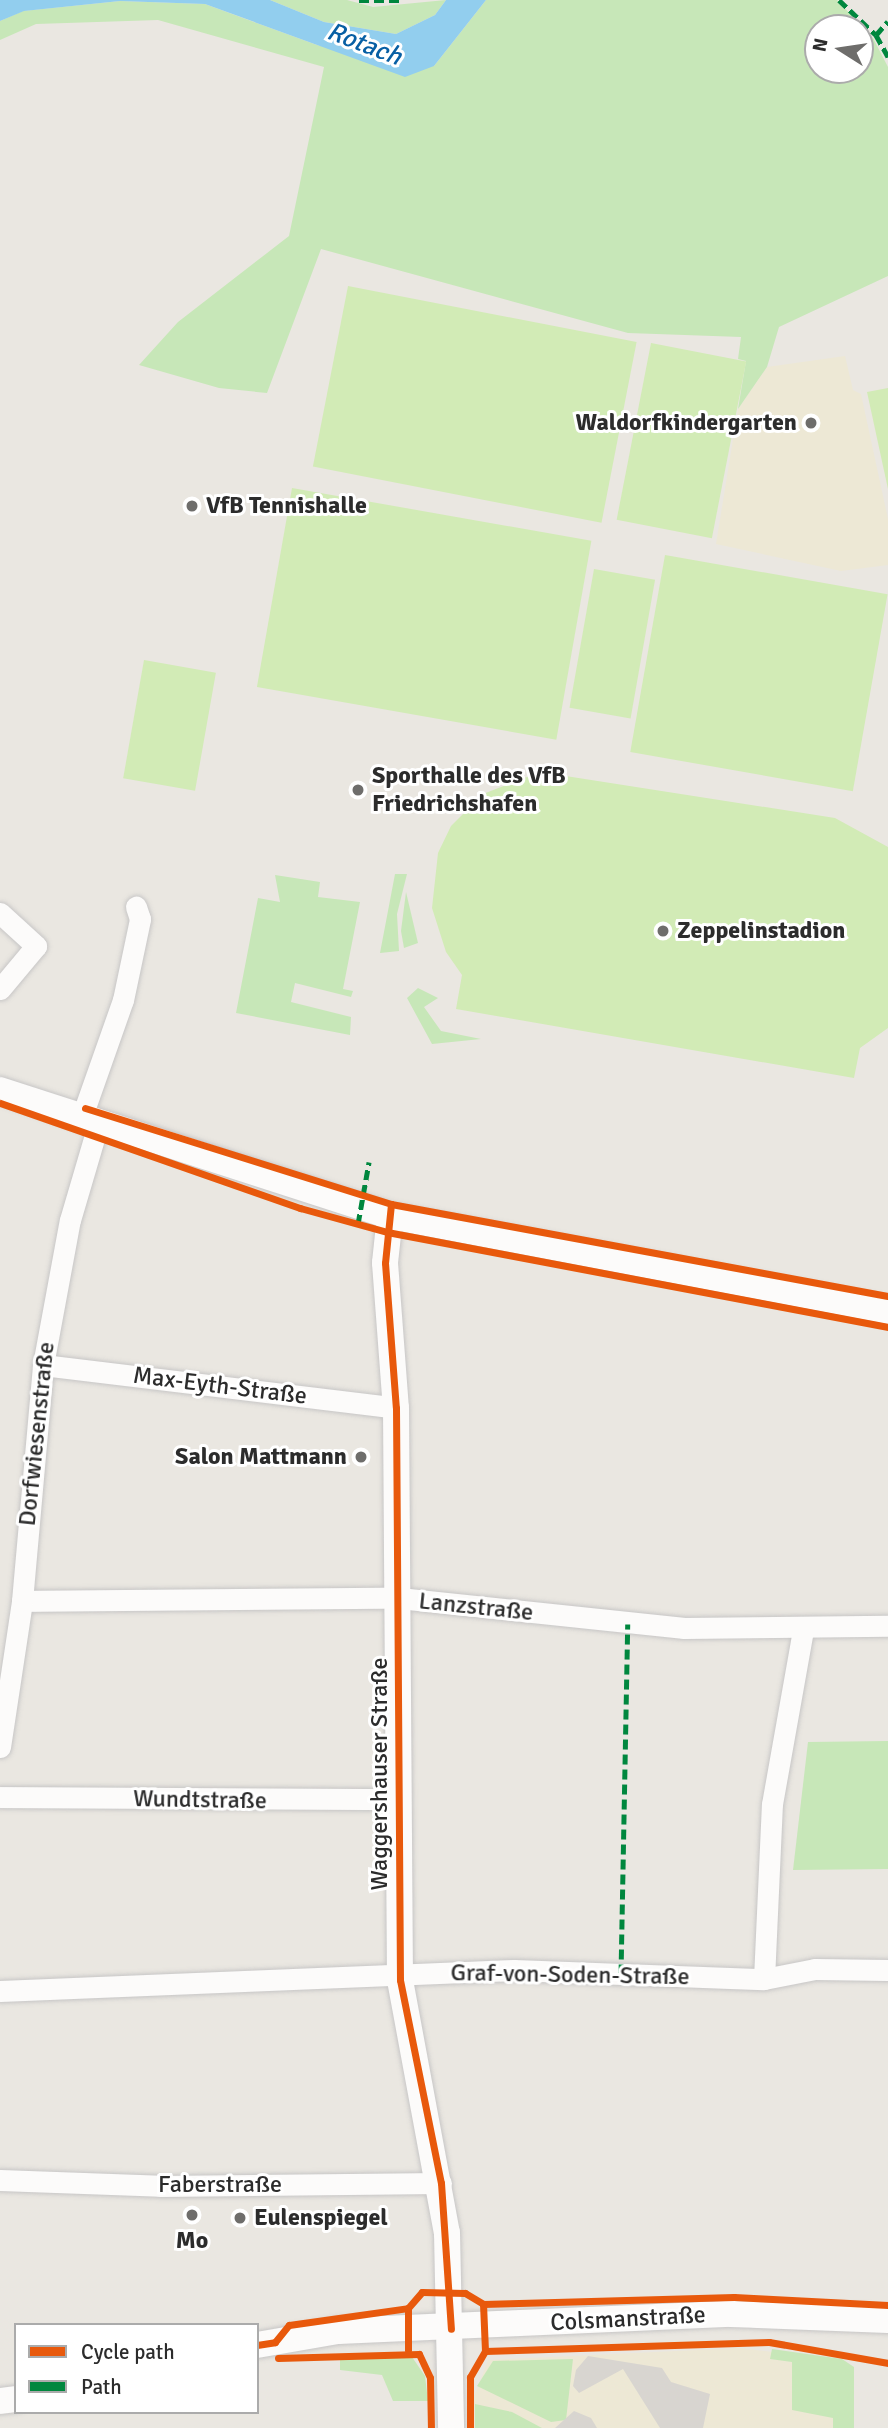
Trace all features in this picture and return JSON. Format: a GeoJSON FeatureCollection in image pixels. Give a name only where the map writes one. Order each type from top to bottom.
{"type":"FeatureCollection","features":[{"type":"Feature","properties":{"kind":"street","name":"Dorfwiesenstraße"},"geometry":{"type":"LineString","coordinates":[[0,1746],[22,1601],[43,1365],[90,1122],[123,1000],[140,919],[136,907]]}},
{"type":"Feature","properties":{"kind":"street"},"geometry":{"type":"LineString","coordinates":[[0,913],[36,946],[0,989]]}},
{"type":"Feature","properties":{"kind":"street"},"geometry":{"type":"LineString","coordinates":[[0,1090],[90,1122],[390,1216],[888,1311]]}},
{"type":"Feature","properties":{"kind":"street","name":"Waggershauser Straße"},"geometry":{"type":"LineString","coordinates":[[390,1216],[385,1262],[396,1408],[400,1980],[441,2183],[451,2329],[451,2428]]}},
{"type":"Feature","properties":{"kind":"street","name":"Max-Eyth-Straße"},"geometry":{"type":"LineString","coordinates":[[43,1365],[396,1408]]}},
{"type":"Feature","properties":{"kind":"street","name":"Lanzstraße"},"geometry":{"type":"LineString","coordinates":[[22,1601],[399,1598],[628,1624],[803,1630],[888,1626]]}},
{"type":"Feature","properties":{"kind":"street"},"geometry":{"type":"LineString","coordinates":[[764,1979],[772,1804],[803,1630]]}},
{"type":"Feature","properties":{"kind":"street","name":"Wundtstraße"},"geometry":{"type":"LineString","coordinates":[[0,1797],[400,1799]]}},
{"type":"Feature","properties":{"kind":"street","name":"Graf-von-Soden-Straße"},"geometry":{"type":"LineString","coordinates":[[0,1991],[400,1980],[514,1970],[764,1979],[815,1969],[888,1970]]}},
{"type":"Feature","properties":{"kind":"street","name":"Faberstraße"},"geometry":{"type":"LineString","coordinates":[[0,2180],[160,2186],[441,2183]]}},
{"type":"Feature","properties":{"kind":"street","name":"Colsmanstraße"},"geometry":{"type":"LineString","coordinates":[[259,2345],[338,2331],[451,2329],[731,2314],[804,2319],[888,2320]]}},
{"type":"Feature","properties":{"kind":"street","name":"Colsmanstraße"},"geometry":{"type":"LineString","coordinates":[[804,2319],[888,2334]]}},
{"type":"Feature","properties":{"kind":"shaded area"},"geometry":{"type":"Polygon","coordinates":[[[845,356],[853,390],[861,394],[888,519],[888,565],[841,571],[716,544],[738,409],[767,367],[845,356]]]}},
{"type":"Feature","properties":{"kind":"shaded area"},"geometry":{"type":"Polygon","coordinates":[[[739,2348],[824,2358],[837,2428],[473,2428],[473,2400],[488,2360],[739,2348]]]}},
{"type":"Feature","properties":{"kind":"shaded area"},"geometry":{"type":"Polygon","coordinates":[[[588,2356],[662,2368],[671,2382],[710,2394],[703,2428],[660,2428],[623,2369],[579,2393],[573,2386],[576,2370],[588,2356]]]}},
{"type":"Feature","properties":{"kind":"shaded area"},"geometry":{"type":"Polygon","coordinates":[[[574,2411],[591,2418],[597,2428],[555,2428],[574,2411]]]}},
{"type":"Feature","properties":{"kind":"green space"},"geometry":{"type":"Polygon","coordinates":[[[270,0],[347,0],[373,7],[446,0],[435,15],[396,34],[324,22],[270,0]]]}},
{"type":"Feature","properties":{"kind":"green space"},"geometry":{"type":"Polygon","coordinates":[[[486,0],[837,0],[850,14],[804,14],[804,84],[874,84],[874,40],[888,67],[888,276],[779,327],[767,367],[738,409],[746,361],[738,359],[741,337],[628,333],[321,249],[267,393],[219,388],[139,365],[178,322],[289,236],[324,67],[158,20],[36,24],[0,40],[0,21],[23,11],[120,1],[205,4],[317,45],[434,66],[486,0]]]}},
{"type":"Feature","properties":{"kind":"green space"},"geometry":{"type":"Polygon","coordinates":[[[348,286],[637,342],[601,523],[313,467],[348,286]]]}},
{"type":"Feature","properties":{"kind":"green space"},"geometry":{"type":"Polygon","coordinates":[[[651,343],[746,362],[712,538],[617,520],[651,343]]]}},
{"type":"Feature","properties":{"kind":"green space"},"geometry":{"type":"Polygon","coordinates":[[[888,388],[888,489],[867,392],[888,388]]]}},
{"type":"Feature","properties":{"kind":"green space"},"geometry":{"type":"Polygon","coordinates":[[[292,488],[591,541],[556,740],[257,687],[292,488]]]}},
{"type":"Feature","properties":{"kind":"green space"},"geometry":{"type":"Polygon","coordinates":[[[665,555],[888,594],[853,791],[630,752],[665,555]]]}},
{"type":"Feature","properties":{"kind":"green space"},"geometry":{"type":"Polygon","coordinates":[[[594,569],[655,580],[631,719],[570,708],[594,569]]]}},
{"type":"Feature","properties":{"kind":"green space"},"geometry":{"type":"Polygon","coordinates":[[[144,660],[216,673],[195,791],[123,778],[144,660]]]}},
{"type":"Feature","properties":{"kind":"green space","name":"Zeppelinstadion"},"geometry":{"type":"Polygon","coordinates":[[[540,772],[835,818],[888,847],[888,1028],[860,1048],[854,1078],[456,1009],[462,975],[446,952],[432,908],[438,853],[451,826],[483,794],[540,772]]]}},
{"type":"Feature","properties":{"kind":"green space"},"geometry":{"type":"Polygon","coordinates":[[[395,874],[407,874],[397,914],[399,951],[380,953],[395,874]]]}},
{"type":"Feature","properties":{"kind":"green space"},"geometry":{"type":"Polygon","coordinates":[[[275,875],[320,882],[318,897],[360,902],[343,989],[353,991],[351,997],[295,983],[291,1002],[351,1017],[350,1035],[236,1013],[258,898],[280,902],[275,875]]]}},
{"type":"Feature","properties":{"kind":"green space"},"geometry":{"type":"Polygon","coordinates":[[[406,892],[418,943],[404,948],[401,931],[406,892]]]}},
{"type":"Feature","properties":{"kind":"green space"},"geometry":{"type":"Polygon","coordinates":[[[418,988],[438,998],[424,1007],[441,1031],[481,1039],[432,1044],[407,998],[418,988]]]}},
{"type":"Feature","properties":{"kind":"green space"},"geometry":{"type":"Polygon","coordinates":[[[888,1741],[888,1869],[793,1870],[808,1742],[888,1741]]]}},
{"type":"Feature","properties":{"kind":"green space"},"geometry":{"type":"Polygon","coordinates":[[[772,2349],[842,2359],[854,2367],[854,2428],[833,2428],[833,2418],[792,2410],[792,2362],[770,2359],[772,2349]]]}},
{"type":"Feature","properties":{"kind":"green space"},"geometry":{"type":"Polygon","coordinates":[[[410,2354],[425,2376],[428,2401],[393,2401],[382,2375],[340,2370],[340,2358],[410,2354]]]}},
{"type":"Feature","properties":{"kind":"green space"},"geometry":{"type":"Polygon","coordinates":[[[573,2359],[566,2420],[551,2422],[477,2386],[493,2361],[573,2359]]]}},
{"type":"Feature","properties":{"kind":"green space"},"geometry":{"type":"Polygon","coordinates":[[[475,2404],[512,2412],[542,2428],[475,2428],[475,2404]]]}},
{"type":"Feature","properties":{"kind":"water","name":"Rotach"},"geometry":{"type":"Polygon","coordinates":[[[0,0],[270,0],[324,22],[396,34],[435,15],[446,0],[486,0],[434,66],[405,77],[205,4],[120,1],[24,11],[0,21],[0,0]]]}},
{"type":"Feature","properties":{"kind":"marked path"},"geometry":{"type":"LineString","coordinates":[[359,0],[404,0]]}},
{"type":"Feature","properties":{"kind":"marked path"},"geometry":{"type":"LineString","coordinates":[[839,0],[876,35],[888,57]]}},
{"type":"Feature","properties":{"kind":"marked path"},"geometry":{"type":"LineString","coordinates":[[876,35],[888,21]]}},
{"type":"Feature","properties":{"kind":"marked path"},"geometry":{"type":"LineString","coordinates":[[358,1224],[369,1162]]}},
{"type":"Feature","properties":{"kind":"marked path"},"geometry":{"type":"LineString","coordinates":[[621,1974],[628,1624]]}},
{"type":"Feature","properties":{"kind":"cycle path"},"geometry":{"type":"LineString","coordinates":[[0,1103],[300,1208],[387,1232],[888,1327]]}},
{"type":"Feature","properties":{"kind":"cycle path"},"geometry":{"type":"LineString","coordinates":[[85,1108],[391,1204],[888,1296]]}},
{"type":"Feature","properties":{"kind":"cycle path"},"geometry":{"type":"LineString","coordinates":[[391,1204],[385,1263],[396,1408],[400,1980],[441,2183],[451,2329]]}},
{"type":"Feature","properties":{"kind":"cycle path"},"geometry":{"type":"LineString","coordinates":[[408,2350],[408,2308],[422,2292],[465,2293],[483,2304],[734,2297],[888,2305]]}},
{"type":"Feature","properties":{"kind":"cycle path"},"geometry":{"type":"LineString","coordinates":[[470,2428],[470,2377],[485,2351],[483,2304]]}},
{"type":"Feature","properties":{"kind":"cycle path"},"geometry":{"type":"LineString","coordinates":[[259,2345],[275,2342],[289,2325],[408,2308]]}},
{"type":"Feature","properties":{"kind":"cycle path"},"geometry":{"type":"LineString","coordinates":[[485,2351],[769,2342],[888,2363]]}},
{"type":"Feature","properties":{"kind":"cycle path"},"geometry":{"type":"LineString","coordinates":[[278,2358],[419,2354],[430,2378],[431,2428]]}},
{"type":"Feature","properties":{"kind":"place","name":"Waldorfkindergarten"},"geometry":{"type":"Point","coordinates":[811,423]}},
{"type":"Feature","properties":{"kind":"place","name":"VfB Tennishalle"},"geometry":{"type":"Point","coordinates":[192,506]}},
{"type":"Feature","properties":{"kind":"place","name":"Sporthalle des VfB Friedrichshafen"},"geometry":{"type":"Point","coordinates":[358,790]}},
{"type":"Feature","properties":{"kind":"place","name":"Zeppelinstadion"},"geometry":{"type":"Point","coordinates":[663,931]}},
{"type":"Feature","properties":{"kind":"place","name":"Salon Mattmann"},"geometry":{"type":"Point","coordinates":[361,1457]}},
{"type":"Feature","properties":{"kind":"place","name":"Mo"},"geometry":{"type":"Point","coordinates":[192,2215]}},
{"type":"Feature","properties":{"kind":"place","name":"Eulenspiegel"},"geometry":{"type":"Point","coordinates":[240,2218]}}]}
